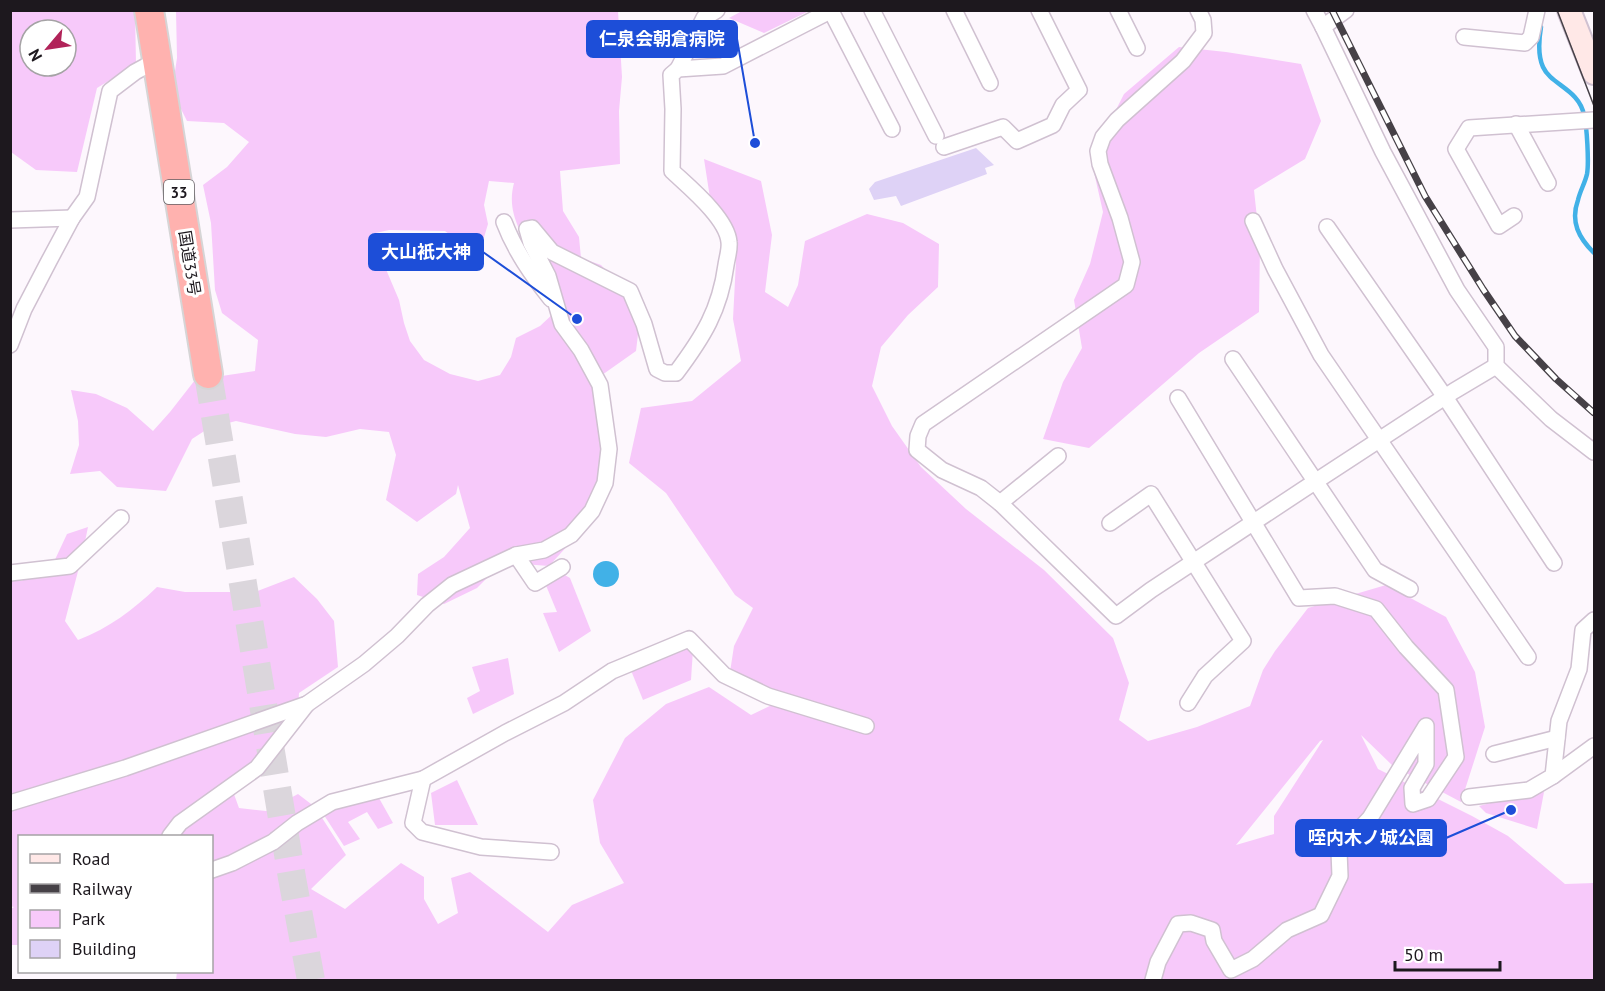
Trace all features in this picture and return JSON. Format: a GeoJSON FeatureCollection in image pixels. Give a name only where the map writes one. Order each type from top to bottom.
{"type":"FeatureCollection","features":[{"type":"Feature","properties":{"kind":"highway","name":"国道33号"},"geometry":{"type":"LineString","coordinates":[[149,10],[208,374]]}},
{"type":"Feature","properties":{"kind":"main road"},"geometry":{"type":"LineString","coordinates":[[1569,10],[1594,73]]}},
{"type":"Feature","properties":{"kind":"street"},"geometry":{"type":"LineString","coordinates":[[10,803],[125,768],[307,704],[364,664],[398,636],[427,604],[452,585],[516,555],[544,550],[571,535],[592,511],[605,483],[609,449],[600,385],[581,350],[562,324],[548,276],[531,243],[527,228],[532,228],[552,252],[630,291],[644,324],[657,369],[665,373],[676,373],[709,325],[723,287],[729,242],[708,204],[672,171],[671,75],[678,69],[704,18],[717,10]]}},
{"type":"Feature","properties":{"kind":"street"},"geometry":{"type":"LineString","coordinates":[[872,10],[940,142],[1003,127],[1017,141],[1053,124],[1063,105],[1079,90],[1039,10]]}},
{"type":"Feature","properties":{"kind":"street"},"geometry":{"type":"LineString","coordinates":[[954,10],[990,83]]}},
{"type":"Feature","properties":{"kind":"street"},"geometry":{"type":"LineString","coordinates":[[1118,10],[1137,48]]}},
{"type":"Feature","properties":{"kind":"street"},"geometry":{"type":"LineString","coordinates":[[1198,10],[1203,20],[1204,33],[1183,61],[1117,120],[1103,137],[1098,151],[1100,164],[1120,218],[1132,262],[1126,285],[923,424],[918,436],[917,450],[942,470],[981,488],[1000,503],[1116,616],[1316,481],[1496,366]]}},
{"type":"Feature","properties":{"kind":"street"},"geometry":{"type":"LineString","coordinates":[[1314,10],[1383,152],[1457,290],[1496,347],[1496,366],[1551,419],[1594,452]]}},
{"type":"Feature","properties":{"kind":"street"},"geometry":{"type":"LineString","coordinates":[[1323,27],[1346,10]]}},
{"type":"Feature","properties":{"kind":"street"},"geometry":{"type":"LineString","coordinates":[[1464,37],[1525,43],[1531,38],[1537,10]]}},
{"type":"Feature","properties":{"kind":"street"},"geometry":{"type":"LineString","coordinates":[[678,69],[723,66],[831,11],[892,129]]}},
{"type":"Feature","properties":{"kind":"street"},"geometry":{"type":"LineString","coordinates":[[10,345],[24,309],[72,218],[87,197],[110,91],[135,72],[157,60]]}},
{"type":"Feature","properties":{"kind":"street"},"geometry":{"type":"LineString","coordinates":[[1514,216],[1499,226],[1456,149],[1469,128],[1587,120]]}},
{"type":"Feature","properties":{"kind":"street"},"geometry":{"type":"LineString","coordinates":[[1516,124],[1548,183]]}},
{"type":"Feature","properties":{"kind":"street"},"geometry":{"type":"LineString","coordinates":[[10,220],[72,218]]}},
{"type":"Feature","properties":{"kind":"street"},"geometry":{"type":"LineString","coordinates":[[1253,221],[1275,269],[1321,356],[1528,657]]}},
{"type":"Feature","properties":{"kind":"street"},"geometry":{"type":"LineString","coordinates":[[504,222],[512,243],[530,272],[557,306]]}},
{"type":"Feature","properties":{"kind":"street"},"geometry":{"type":"LineString","coordinates":[[1327,227],[1445,397],[1554,563]]}},
{"type":"Feature","properties":{"kind":"street"},"geometry":{"type":"LineString","coordinates":[[1233,359],[1375,570],[1410,589]]}},
{"type":"Feature","properties":{"kind":"street"},"geometry":{"type":"LineString","coordinates":[[1153,981],[1158,962],[1178,924],[1191,923],[1212,930],[1214,941],[1231,970],[1253,959],[1287,930],[1321,915],[1340,876],[1339,851],[1370,818],[1426,726],[1426,764],[1412,788],[1413,804],[1428,799],[1456,757],[1446,690],[1406,647],[1376,609],[1335,596],[1299,598],[1178,398]]}},
{"type":"Feature","properties":{"kind":"street"},"geometry":{"type":"LineString","coordinates":[[1000,503],[1058,456]]}},
{"type":"Feature","properties":{"kind":"street"},"geometry":{"type":"LineString","coordinates":[[1110,523],[1151,494],[1243,641],[1205,676],[1188,703]]}},
{"type":"Feature","properties":{"kind":"street"},"geometry":{"type":"LineString","coordinates":[[10,573],[70,566],[121,518]]}},
{"type":"Feature","properties":{"kind":"street"},"geometry":{"type":"LineString","coordinates":[[516,555],[536,583],[562,567]]}},
{"type":"Feature","properties":{"kind":"street"},"geometry":{"type":"LineString","coordinates":[[1553,776],[1559,722],[1579,669],[1583,630],[1594,620]]}},
{"type":"Feature","properties":{"kind":"street"},"geometry":{"type":"LineString","coordinates":[[213,870],[232,863],[273,842],[332,802],[423,779],[564,703],[612,671],[689,639],[724,675],[768,696],[866,726]]}},
{"type":"Feature","properties":{"kind":"street"},"geometry":{"type":"LineString","coordinates":[[171,835],[180,823],[257,768],[307,704]]}},
{"type":"Feature","properties":{"kind":"street"},"geometry":{"type":"LineString","coordinates":[[1494,754],[1557,738]]}},
{"type":"Feature","properties":{"kind":"street"},"geometry":{"type":"LineString","coordinates":[[1469,797],[1529,790],[1553,776],[1594,746]]}},
{"type":"Feature","properties":{"kind":"street"},"geometry":{"type":"LineString","coordinates":[[423,779],[413,823],[422,832],[481,847],[551,852]]}},
{"type":"Feature","properties":{"kind":"green space"},"geometry":{"type":"Polygon","coordinates":[[[11,11],[135,11],[136,64],[97,88],[77,172],[36,170],[11,152],[11,11]]]}},
{"type":"Feature","properties":{"kind":"green space"},"geometry":{"type":"Polygon","coordinates":[[[176,11],[618,11],[622,77],[619,111],[620,164],[560,171],[563,211],[579,237],[581,258],[601,265],[627,292],[639,326],[636,351],[602,375],[592,387],[604,477],[593,518],[549,566],[523,564],[494,571],[477,588],[444,604],[417,595],[418,574],[444,557],[470,528],[458,485],[456,494],[417,522],[386,500],[396,455],[389,432],[360,429],[326,437],[295,434],[236,421],[209,428],[192,439],[166,491],[117,487],[100,471],[70,474],[79,445],[78,421],[71,390],[96,394],[127,408],[153,431],[195,380],[255,371],[258,340],[222,313],[215,290],[211,223],[203,185],[227,167],[249,142],[224,123],[187,121],[172,91],[177,58],[176,11]],[[489,181],[484,205],[488,224],[482,244],[465,246],[445,231],[389,230],[371,234],[399,300],[410,341],[424,360],[450,374],[478,381],[500,375],[511,357],[516,338],[540,326],[555,312],[544,275],[516,220],[512,196],[514,183],[489,181]]]}},
{"type":"Feature","properties":{"kind":"green space"},"geometry":{"type":"Polygon","coordinates":[[[742,11],[809,11],[764,33],[729,18],[742,11]]]}},
{"type":"Feature","properties":{"kind":"green space"},"geometry":{"type":"Polygon","coordinates":[[[1179,47],[1301,64],[1321,121],[1305,159],[1254,190],[1260,246],[1259,312],[1199,353],[1089,448],[1043,439],[1063,382],[1082,348],[1074,300],[1090,264],[1103,212],[1091,159],[1124,94],[1179,47]]]}},
{"type":"Feature","properties":{"kind":"green space"},"geometry":{"type":"Polygon","coordinates":[[[704,159],[761,181],[772,235],[765,292],[788,307],[798,285],[805,241],[867,214],[903,223],[939,244],[938,287],[908,315],[881,347],[872,386],[892,426],[921,467],[966,509],[1044,570],[1113,638],[1129,683],[1119,720],[1148,741],[1197,727],[1250,706],[1263,670],[1308,608],[1386,585],[1446,617],[1475,672],[1485,727],[1461,802],[1393,766],[1361,735],[1378,769],[1508,836],[1565,884],[1594,883],[1594,980],[176,980],[177,973],[213,973],[213,835],[18,835],[18,945],[11,945],[11,909],[14,907],[10,906],[10,579],[21,581],[52,566],[67,534],[88,527],[65,621],[78,640],[120,618],[157,587],[185,592],[255,592],[294,577],[317,599],[334,621],[338,667],[299,693],[297,723],[231,786],[239,808],[266,811],[298,794],[315,807],[346,855],[311,889],[345,909],[401,863],[424,877],[424,899],[438,924],[458,913],[451,878],[470,872],[548,932],[572,905],[624,883],[600,843],[593,800],[625,738],[666,704],[709,687],[751,715],[776,703],[730,672],[734,646],[753,608],[735,595],[666,493],[629,463],[641,408],[692,401],[741,361],[733,319],[736,261],[729,225],[710,198],[704,159]],[[1323,740],[1236,845],[1274,834],[1274,816],[1323,740]]]}},
{"type":"Feature","properties":{"kind":"green space"},"geometry":{"type":"Polygon","coordinates":[[[563,574],[570,578],[591,631],[559,652],[543,613],[557,612],[545,583],[563,574]]]}},
{"type":"Feature","properties":{"kind":"green space"},"geometry":{"type":"Polygon","coordinates":[[[689,643],[693,649],[691,680],[643,700],[630,668],[689,643]]]}},
{"type":"Feature","properties":{"kind":"green space"},"geometry":{"type":"Polygon","coordinates":[[[508,658],[514,694],[473,714],[467,698],[480,691],[472,667],[508,658]]]}},
{"type":"Feature","properties":{"kind":"green space"},"geometry":{"type":"Polygon","coordinates":[[[457,780],[478,825],[435,825],[431,793],[457,780]]]}},
{"type":"Feature","properties":{"kind":"green space"},"geometry":{"type":"Polygon","coordinates":[[[375,791],[393,823],[378,829],[367,812],[348,822],[360,839],[344,846],[322,812],[375,791]]]}},
{"type":"Feature","properties":{"kind":"green space"},"geometry":{"type":"Polygon","coordinates":[[[1544,792],[1537,829],[1486,813],[1479,806],[1525,794],[1544,792]]]}},
{"type":"Feature","properties":{"kind":"water"},"geometry":{"type":"Polygon","coordinates":[[[606,561],[615,565],[619,574],[615,583],[606,587],[597,583],[593,574],[597,565],[606,561]]]}},
{"type":"Feature","properties":{"kind":"building"},"geometry":{"type":"Polygon","coordinates":[[[976,148],[994,165],[985,168],[987,174],[901,206],[896,196],[874,200],[869,189],[875,182],[976,148]]]}},
{"type":"Feature","properties":{"kind":"waterway"},"geometry":{"type":"LineString","coordinates":[[1541,27],[1539,47],[1543,67],[1552,78],[1577,99],[1584,115],[1588,169],[1575,215],[1577,229],[1594,253]]}},
{"type":"Feature","properties":{"kind":"tunnel"},"geometry":{"type":"LineString","coordinates":[[208,374],[311,980]]}},
{"type":"Feature","properties":{"kind":"tram line"},"geometry":{"type":"LineString","coordinates":[[1557,10],[1594,106]]}},
{"type":"Feature","properties":{"kind":"railway"},"geometry":{"type":"LineString","coordinates":[[1332,10],[1425,196],[1483,289],[1515,336],[1556,379],[1594,413]]}},
{"type":"Feature","properties":{"kind":"place","name":"仁泉会朝倉病院"},"geometry":{"type":"Point","coordinates":[755,143]}},
{"type":"Feature","properties":{"kind":"place","name":"大山衹大神"},"geometry":{"type":"Point","coordinates":[577,319]}},
{"type":"Feature","properties":{"kind":"place","name":"咥内木ノ城公園"},"geometry":{"type":"Point","coordinates":[1511,810]}}]}
